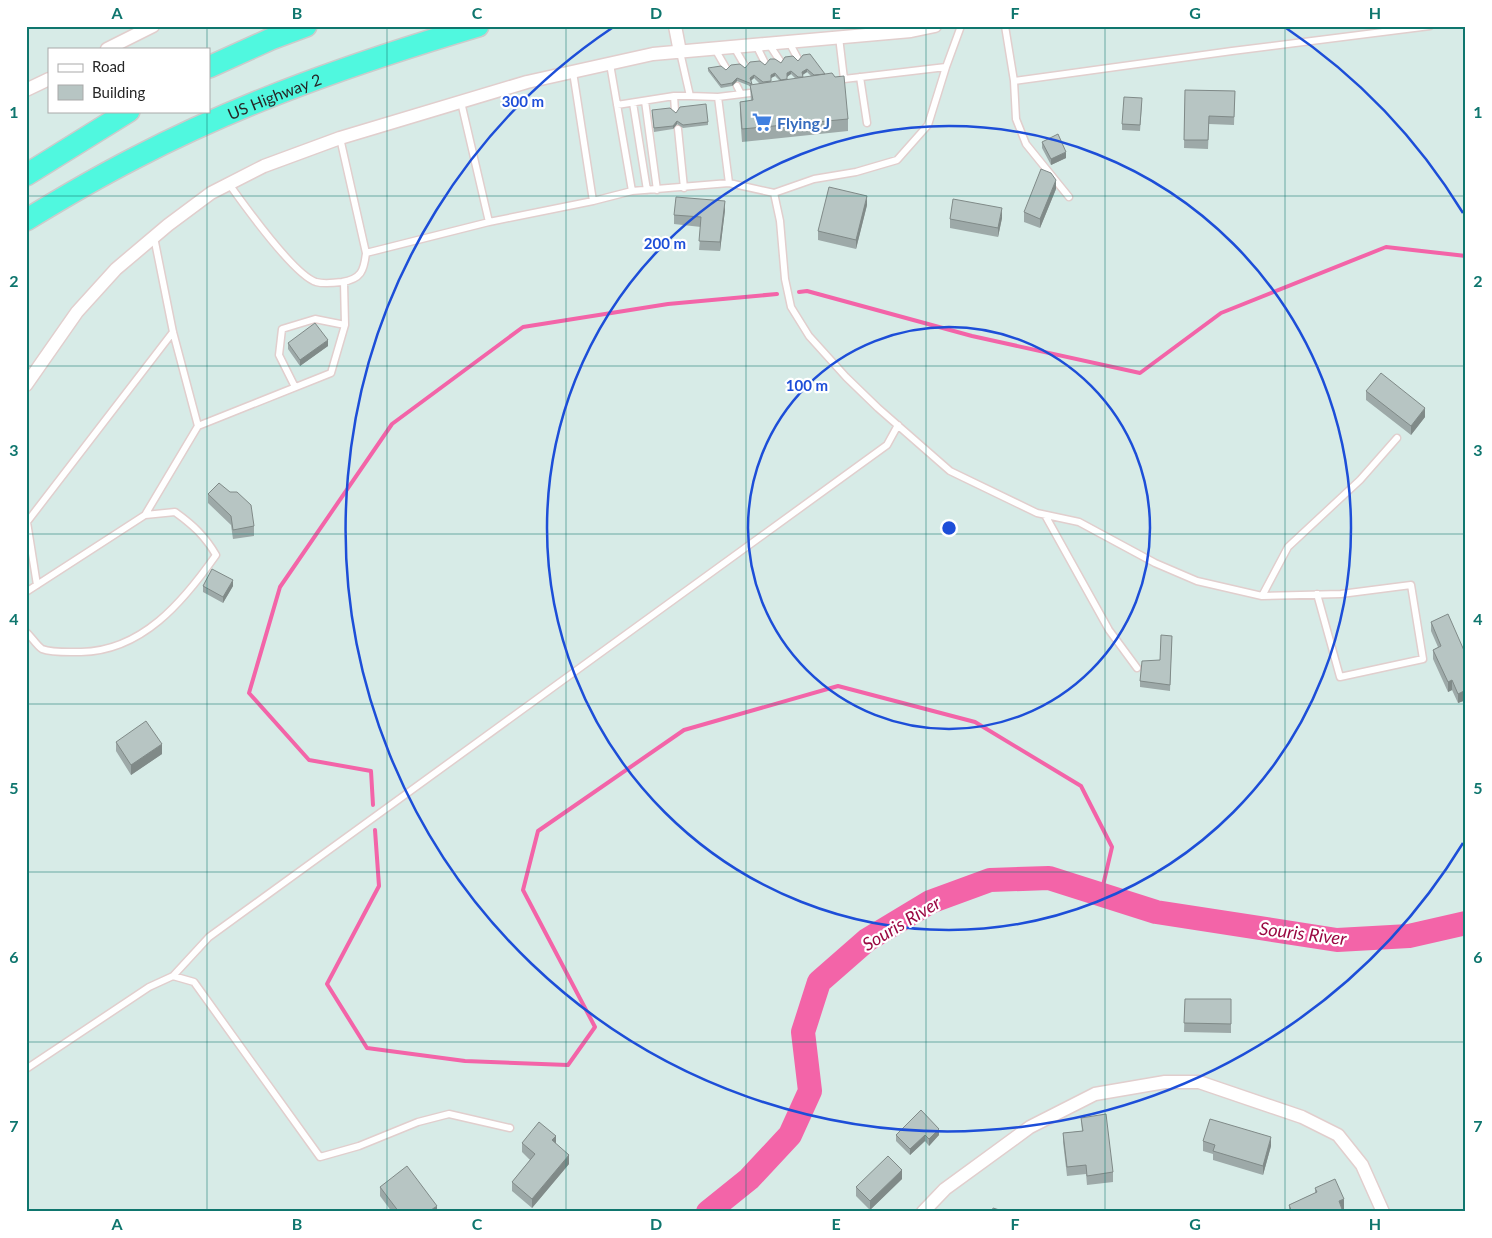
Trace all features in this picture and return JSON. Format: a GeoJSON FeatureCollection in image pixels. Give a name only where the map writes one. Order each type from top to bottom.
{"type":"FeatureCollection","features":[{"type":"Feature","properties":{"kind":"highway"},"geometry":{"type":"LineString","coordinates":[[210,67],[271,39],[306,26]]}},
{"type":"Feature","properties":{"kind":"highway","name":"US Highway 2"},"geometry":{"type":"LineString","coordinates":[[26,220],[136,157],[251,104],[398,50],[478,26]]}},
{"type":"Feature","properties":{"kind":"highway"},"geometry":{"type":"LineString","coordinates":[[26,158],[116,112]]}},
{"type":"Feature","properties":{"kind":"highway"},"geometry":{"type":"LineString","coordinates":[[26,176],[127,112]]}},
{"type":"Feature","properties":{"kind":"street"},"geometry":{"type":"LineString","coordinates":[[109,48],[153,26]]}},
{"type":"Feature","properties":{"kind":"street"},"geometry":{"type":"LineString","coordinates":[[675,26],[680,52]]}},
{"type":"Feature","properties":{"kind":"street"},"geometry":{"type":"LineString","coordinates":[[26,385],[77,312],[116,269],[211,193],[264,166],[340,138],[528,82],[653,54],[935,26]]}},
{"type":"Feature","properties":{"kind":"street"},"geometry":{"type":"LineString","coordinates":[[26,90],[48,79]]}},
{"type":"Feature","properties":{"kind":"street"},"geometry":{"type":"LineString","coordinates":[[923,1212],[945,1189],[1030,1127],[1095,1094],[1165,1082],[1200,1082],[1302,1117],[1338,1134],[1362,1165],[1383,1212]]}},
{"type":"Feature","properties":{"kind":"lane"},"geometry":{"type":"LineString","coordinates":[[366,253],[489,222],[593,201],[632,191],[684,188],[729,182],[774,193],[814,180],[856,172],[897,160],[928,125],[961,26]]}},
{"type":"Feature","properties":{"kind":"lane"},"geometry":{"type":"LineString","coordinates":[[1005,26],[1014,82],[1016,119],[1026,144],[1069,197]]}},
{"type":"Feature","properties":{"kind":"lane"},"geometry":{"type":"LineString","coordinates":[[1014,82],[1232,51],[1430,26]]}},
{"type":"Feature","properties":{"kind":"lane"},"geometry":{"type":"LineString","coordinates":[[839,37],[844,79]]}},
{"type":"Feature","properties":{"kind":"lane"},"geometry":{"type":"LineString","coordinates":[[788,42],[798,59]]}},
{"type":"Feature","properties":{"kind":"lane"},"geometry":{"type":"LineString","coordinates":[[762,44],[780,61]]}},
{"type":"Feature","properties":{"kind":"lane"},"geometry":{"type":"LineString","coordinates":[[762,44],[765,63]]}},
{"type":"Feature","properties":{"kind":"lane"},"geometry":{"type":"LineString","coordinates":[[734,47],[745,66]]}},
{"type":"Feature","properties":{"kind":"lane"},"geometry":{"type":"LineString","coordinates":[[715,49],[726,68]]}},
{"type":"Feature","properties":{"kind":"lane"},"geometry":{"type":"LineString","coordinates":[[680,52],[690,96]]}},
{"type":"Feature","properties":{"kind":"lane"},"geometry":{"type":"LineString","coordinates":[[610,64],[632,191]]}},
{"type":"Feature","properties":{"kind":"lane"},"geometry":{"type":"LineString","coordinates":[[835,80],[946,67]]}},
{"type":"Feature","properties":{"kind":"lane"},"geometry":{"type":"LineString","coordinates":[[573,72],[593,201]]}},
{"type":"Feature","properties":{"kind":"lane"},"geometry":{"type":"LineString","coordinates":[[860,77],[867,123]]}},
{"type":"Feature","properties":{"kind":"lane"},"geometry":{"type":"LineString","coordinates":[[755,84],[760,91]]}},
{"type":"Feature","properties":{"kind":"lane"},"geometry":{"type":"LineString","coordinates":[[737,86],[742,94]]}},
{"type":"Feature","properties":{"kind":"lane"},"geometry":{"type":"LineString","coordinates":[[617,105],[674,96],[718,97],[769,90]]}},
{"type":"Feature","properties":{"kind":"lane"},"geometry":{"type":"LineString","coordinates":[[674,96],[675,110]]}},
{"type":"Feature","properties":{"kind":"lane"},"geometry":{"type":"LineString","coordinates":[[718,97],[729,182]]}},
{"type":"Feature","properties":{"kind":"lane"},"geometry":{"type":"LineString","coordinates":[[644,101],[657,190]]}},
{"type":"Feature","properties":{"kind":"lane"},"geometry":{"type":"LineString","coordinates":[[461,102],[489,222]]}},
{"type":"Feature","properties":{"kind":"lane"},"geometry":{"type":"LineString","coordinates":[[633,103],[647,190]]}},
{"type":"Feature","properties":{"kind":"lane"},"geometry":{"type":"LineString","coordinates":[[678,129],[684,188]]}},
{"type":"Feature","properties":{"kind":"lane"},"geometry":{"type":"LineString","coordinates":[[229,184],[262,229],[294,265],[314,282],[354,280],[364,268],[366,253],[340,138]]}},
{"type":"Feature","properties":{"kind":"lane"},"geometry":{"type":"LineString","coordinates":[[774,193],[780,221],[785,279],[791,307],[809,336],[846,376],[950,471],[1006,499],[1044,515],[1079,522],[1155,563],[1196,581],[1262,596],[1317,594],[1341,594],[1411,585],[1423,659],[1340,677],[1317,594]]}},
{"type":"Feature","properties":{"kind":"lane"},"geometry":{"type":"LineString","coordinates":[[154,237],[173,332],[198,426]]}},
{"type":"Feature","properties":{"kind":"lane"},"geometry":{"type":"LineString","coordinates":[[26,592],[145,515],[198,426],[331,373],[345,326],[344,282]]}},
{"type":"Feature","properties":{"kind":"lane"},"geometry":{"type":"LineString","coordinates":[[295,387],[279,355],[282,329],[315,319],[345,326]]}},
{"type":"Feature","properties":{"kind":"lane"},"geometry":{"type":"LineString","coordinates":[[37,585],[27,522],[173,332]]}},
{"type":"Feature","properties":{"kind":"lane"},"geometry":{"type":"LineString","coordinates":[[26,1069],[149,986],[173,976],[209,937],[887,445],[898,425]]}},
{"type":"Feature","properties":{"kind":"lane"},"geometry":{"type":"LineString","coordinates":[[1262,596],[1288,547],[1360,480],[1397,438]]}},
{"type":"Feature","properties":{"kind":"lane"},"geometry":{"type":"LineString","coordinates":[[26,632],[42,648],[72,652],[100,652],[139,637],[169,611],[195,584],[216,555],[206,539],[194,526],[175,512],[145,515]]}},
{"type":"Feature","properties":{"kind":"lane"},"geometry":{"type":"LineString","coordinates":[[1044,515],[1109,630],[1137,668]]}},
{"type":"Feature","properties":{"kind":"lane"},"geometry":{"type":"LineString","coordinates":[[173,976],[194,982],[320,1157],[360,1146],[418,1122],[449,1114],[510,1128]]}},
{"type":"Feature","properties":{"kind":"building"},"geometry":{"type":"Polygon","coordinates":[[[810,54],[825,74],[814,75],[807,69],[802,72],[803,77],[798,77],[791,71],[787,73],[787,79],[781,80],[775,73],[771,75],[771,81],[763,82],[754,75],[750,78],[752,84],[737,78],[732,83],[721,85],[708,68],[721,66],[726,70],[731,65],[740,64],[745,68],[750,62],[760,61],[765,65],[770,59],[775,59],[781,63],[785,57],[793,56],[798,61],[803,55],[810,54]]]}},
{"type":"Feature","properties":{"kind":"building"},"geometry":{"type":"Polygon","coordinates":[[[832,73],[835,77],[844,76],[848,119],[742,129],[740,102],[753,100],[750,85],[832,73]]]}},
{"type":"Feature","properties":{"kind":"building"},"geometry":{"type":"Polygon","coordinates":[[[1185,90],[1235,91],[1234,117],[1209,116],[1208,140],[1184,140],[1185,90]]]}},
{"type":"Feature","properties":{"kind":"building"},"geometry":{"type":"Polygon","coordinates":[[[1124,97],[1142,98],[1140,125],[1122,124],[1124,97]]]}},
{"type":"Feature","properties":{"kind":"building"},"geometry":{"type":"Polygon","coordinates":[[[706,104],[708,122],[683,125],[677,121],[673,126],[654,128],[652,110],[670,108],[676,113],[680,107],[706,104]]]}},
{"type":"Feature","properties":{"kind":"building"},"geometry":{"type":"Polygon","coordinates":[[[1058,134],[1066,152],[1051,159],[1042,142],[1058,134]]]}},
{"type":"Feature","properties":{"kind":"building"},"geometry":{"type":"Polygon","coordinates":[[[1041,169],[1051,173],[1056,180],[1040,219],[1024,212],[1041,169]]]}},
{"type":"Feature","properties":{"kind":"building"},"geometry":{"type":"Polygon","coordinates":[[[829,187],[867,196],[856,240],[818,231],[829,187]]]}},
{"type":"Feature","properties":{"kind":"building"},"geometry":{"type":"Polygon","coordinates":[[[676,197],[725,201],[720,242],[699,241],[701,217],[674,215],[676,197]]]}},
{"type":"Feature","properties":{"kind":"building"},"geometry":{"type":"Polygon","coordinates":[[[953,199],[1002,208],[998,228],[950,219],[953,199]]]}},
{"type":"Feature","properties":{"kind":"building"},"geometry":{"type":"Polygon","coordinates":[[[315,323],[328,340],[300,360],[288,343],[315,323]]]}},
{"type":"Feature","properties":{"kind":"building"},"geometry":{"type":"Polygon","coordinates":[[[1381,373],[1425,408],[1411,426],[1366,391],[1381,373]]]}},
{"type":"Feature","properties":{"kind":"building"},"geometry":{"type":"Polygon","coordinates":[[[219,483],[230,492],[237,492],[251,505],[254,526],[233,530],[231,516],[208,494],[219,483]]]}},
{"type":"Feature","properties":{"kind":"building"},"geometry":{"type":"Polygon","coordinates":[[[212,569],[233,580],[223,597],[203,586],[212,569]]]}},
{"type":"Feature","properties":{"kind":"building"},"geometry":{"type":"Polygon","coordinates":[[[1448,614],[1466,655],[1466,690],[1458,694],[1452,680],[1448,682],[1433,650],[1441,646],[1431,622],[1448,614]]]}},
{"type":"Feature","properties":{"kind":"building"},"geometry":{"type":"Polygon","coordinates":[[[1161,635],[1172,636],[1170,685],[1140,681],[1142,661],[1160,660],[1161,635]]]}},
{"type":"Feature","properties":{"kind":"building"},"geometry":{"type":"Polygon","coordinates":[[[146,721],[162,744],[131,765],[116,742],[146,721]]]}},
{"type":"Feature","properties":{"kind":"building"},"geometry":{"type":"Polygon","coordinates":[[[1185,999],[1231,999],[1231,1024],[1184,1023],[1185,999]]]}},
{"type":"Feature","properties":{"kind":"building"},"geometry":{"type":"Polygon","coordinates":[[[921,1110],[939,1129],[929,1139],[925,1135],[910,1149],[896,1135],[921,1110]]]}},
{"type":"Feature","properties":{"kind":"building"},"geometry":{"type":"Polygon","coordinates":[[[1106,1114],[1113,1172],[1087,1176],[1086,1165],[1067,1167],[1063,1133],[1083,1131],[1081,1118],[1106,1114]]]}},
{"type":"Feature","properties":{"kind":"building"},"geometry":{"type":"Polygon","coordinates":[[[1210,1119],[1271,1137],[1263,1166],[1213,1151],[1215,1145],[1203,1141],[1210,1119]]]}},
{"type":"Feature","properties":{"kind":"building"},"geometry":{"type":"Polygon","coordinates":[[[539,1122],[556,1136],[552,1140],[569,1155],[532,1199],[512,1182],[535,1154],[522,1143],[539,1122]]]}},
{"type":"Feature","properties":{"kind":"building"},"geometry":{"type":"Polygon","coordinates":[[[888,1156],[902,1170],[870,1201],[856,1187],[888,1156]]]}},
{"type":"Feature","properties":{"kind":"building"},"geometry":{"type":"Polygon","coordinates":[[[407,1166],[437,1206],[428,1212],[399,1212],[380,1187],[407,1166]]]}},
{"type":"Feature","properties":{"kind":"building"},"geometry":{"type":"Polygon","coordinates":[[[1335,1179],[1344,1199],[1339,1201],[1343,1212],[1292,1212],[1289,1205],[1317,1192],[1315,1188],[1335,1179]]]}},
{"type":"Feature","properties":{"kind":"building"},"geometry":{"type":"Polygon","coordinates":[[[993,1208],[1006,1212],[992,1212],[993,1208]]]}},
{"type":"Feature","properties":{"kind":"waterway"},"geometry":{"type":"LineString","coordinates":[[799,292],[807,291],[972,336],[1140,373],[1221,313],[1386,247],[1466,256]]}},
{"type":"Feature","properties":{"kind":"waterway"},"geometry":{"type":"LineString","coordinates":[[373,805],[371,771],[309,760],[249,693],[280,587],[392,424],[523,327],[668,304],[777,294]]}},
{"type":"Feature","properties":{"kind":"waterway"},"geometry":{"type":"LineString","coordinates":[[375,830],[379,886],[327,984],[367,1048],[465,1061],[568,1065],[595,1027],[523,890],[538,831],[684,730],[838,686],[975,722],[1081,786],[1112,847],[1101,894]]}},
{"type":"Feature","properties":{"kind":"waterway","name":"Souris River"},"geometry":{"type":"LineString","coordinates":[[708,1212],[749,1179],[790,1135],[810,1091],[803,1032],[819,982],[867,940],[930,902],[990,880],[1049,878],[1156,912],[1337,940],[1409,936],[1466,923]]}},
{"type":"Feature","properties":{"kind":"place","name":"Flying J"},"geometry":{"type":"Point","coordinates":[762,122]}}]}
